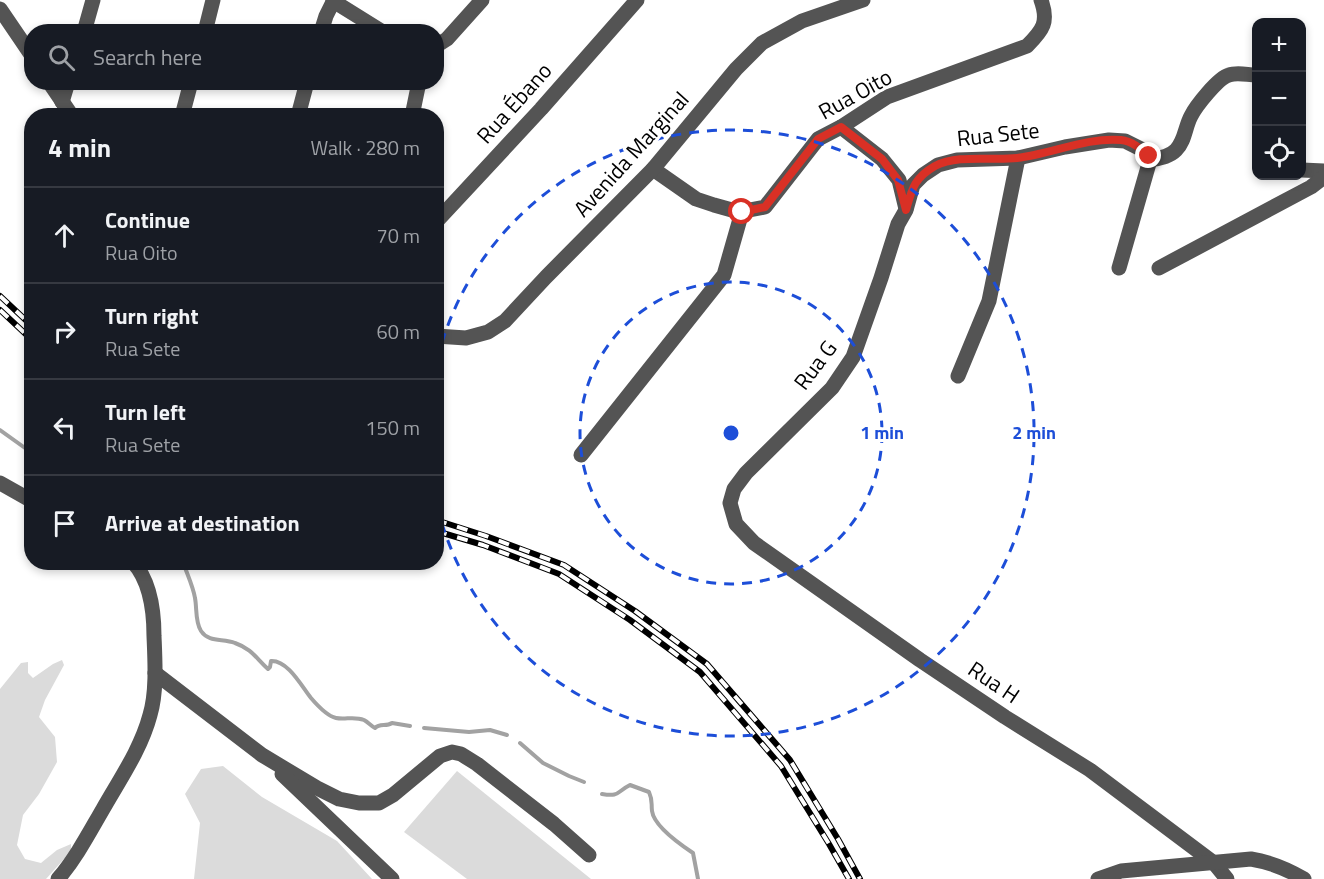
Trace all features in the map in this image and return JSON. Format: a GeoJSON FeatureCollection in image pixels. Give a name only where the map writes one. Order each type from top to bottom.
{"type":"FeatureCollection","features":[{"type":"Feature","properties":{"kind":"street"},"geometry":{"type":"LineString","coordinates":[[86,24],[93,0]]}},
{"type":"Feature","properties":{"kind":"street"},"geometry":{"type":"LineString","coordinates":[[207,24],[213,0]]}},
{"type":"Feature","properties":{"kind":"street"},"geometry":{"type":"LineString","coordinates":[[324,24],[333,0],[370,24]]}},
{"type":"Feature","properties":{"kind":"street"},"geometry":{"type":"LineString","coordinates":[[444,41],[482,0]]}},
{"type":"Feature","properties":{"kind":"street","name":"Rua Ébano"},"geometry":{"type":"LineString","coordinates":[[444,213],[541,109],[626,7],[637,0]]}},
{"type":"Feature","properties":{"kind":"street","name":"Avenida Marginal"},"geometry":{"type":"LineString","coordinates":[[444,337],[466,338],[488,332],[505,321],[653,169],[736,69],[762,43],[802,21],[863,0]]}},
{"type":"Feature","properties":{"kind":"street","name":"Rua Oito"},"geometry":{"type":"LineString","coordinates":[[742,212],[765,207],[818,139],[887,98],[1027,46],[1041,32],[1046,14],[1041,0]]}},
{"type":"Feature","properties":{"kind":"street"},"geometry":{"type":"LineString","coordinates":[[0,9],[24,44]]}},
{"type":"Feature","properties":{"kind":"street"},"geometry":{"type":"LineString","coordinates":[[1119,268],[1150,160],[1168,156],[1176,150],[1191,115],[1224,77],[1232,74],[1252,75]]}},
{"type":"Feature","properties":{"kind":"street"},"geometry":{"type":"LineString","coordinates":[[54,90],[66,108]]}},
{"type":"Feature","properties":{"kind":"street"},"geometry":{"type":"LineString","coordinates":[[62,102],[66,90]]}},
{"type":"Feature","properties":{"kind":"street"},"geometry":{"type":"LineString","coordinates":[[184,108],[189,90]]}},
{"type":"Feature","properties":{"kind":"street"},"geometry":{"type":"LineString","coordinates":[[300,108],[305,90]]}},
{"type":"Feature","properties":{"kind":"street"},"geometry":{"type":"LineString","coordinates":[[414,108],[417,90]]}},
{"type":"Feature","properties":{"kind":"street"},"geometry":{"type":"LineString","coordinates":[[841,127],[882,159],[898,180],[906,210]]}},
{"type":"Feature","properties":{"kind":"street","name":"Rua Sete"},"geometry":{"type":"LineString","coordinates":[[906,210],[913,185],[923,175],[938,165],[957,160],[1018,158],[1109,140],[1125,141],[1141,149],[1150,160]]}},
{"type":"Feature","properties":{"kind":"street"},"geometry":{"type":"LineString","coordinates":[[958,376],[989,301],[1018,158]]}},
{"type":"Feature","properties":{"kind":"street"},"geometry":{"type":"LineString","coordinates":[[581,455],[724,275],[742,212],[714,206],[696,199],[653,169]]}},
{"type":"Feature","properties":{"kind":"street"},"geometry":{"type":"LineString","coordinates":[[1306,170],[1324,171]]}},
{"type":"Feature","properties":{"kind":"street"},"geometry":{"type":"LineString","coordinates":[[1159,268],[1311,187],[1324,177]]}},
{"type":"Feature","properties":{"kind":"street","name":"Rua G"},"geometry":{"type":"LineString","coordinates":[[736,524],[730,503],[734,489],[746,472],[832,388],[853,357],[898,224],[906,210]]}},
{"type":"Feature","properties":{"kind":"street"},"geometry":{"type":"LineString","coordinates":[[0,483],[24,496]]}},
{"type":"Feature","properties":{"kind":"street","name":"Rua H"},"geometry":{"type":"LineString","coordinates":[[736,524],[754,543],[827,595],[1005,717],[1090,770],[1214,863],[1227,879]]}},
{"type":"Feature","properties":{"kind":"street"},"geometry":{"type":"LineString","coordinates":[[58,879],[80,848],[135,754],[151,712],[155,673],[152,611],[148,589],[139,570]]}},
{"type":"Feature","properties":{"kind":"street"},"geometry":{"type":"LineString","coordinates":[[155,673],[262,755],[392,879]]}},
{"type":"Feature","properties":{"kind":"street"},"geometry":{"type":"LineString","coordinates":[[262,755],[339,799],[359,803],[379,803],[393,795],[440,756],[452,752],[461,754],[554,824],[589,855]]}},
{"type":"Feature","properties":{"kind":"street"},"geometry":{"type":"LineString","coordinates":[[1098,879],[1121,871],[1251,859],[1268,862],[1304,879]]}},
{"type":"Feature","properties":{"kind":"shaded area"},"geometry":{"type":"Polygon","coordinates":[[[62,660],[64,665],[45,700],[39,717],[55,737],[57,762],[39,794],[23,815],[17,845],[25,859],[41,863],[57,850],[71,844],[71,851],[46,879],[0,879],[0,689],[21,663],[28,662],[28,673],[33,678],[62,660]]]}},
{"type":"Feature","properties":{"kind":"shaded area"},"geometry":{"type":"Polygon","coordinates":[[[223,766],[262,797],[337,841],[372,879],[194,879],[200,823],[185,794],[201,769],[223,766]]]}},
{"type":"Feature","properties":{"kind":"shaded area"},"geometry":{"type":"Polygon","coordinates":[[[457,771],[591,879],[467,879],[404,832],[457,771]]]}},
{"type":"Feature","properties":{"kind":"waterway"},"geometry":{"type":"LineString","coordinates":[[0,430],[24,447]]}},
{"type":"Feature","properties":{"kind":"waterway"},"geometry":{"type":"LineString","coordinates":[[186,570],[196,602],[198,623],[204,635],[241,645],[268,669],[271,661],[283,665],[289,669],[316,704],[333,717],[360,719],[375,728],[392,723],[410,726]]}},
{"type":"Feature","properties":{"kind":"waterway"},"geometry":{"type":"LineString","coordinates":[[424,728],[469,732],[490,730],[507,735]]}},
{"type":"Feature","properties":{"kind":"waterway"},"geometry":{"type":"LineString","coordinates":[[520,743],[543,763],[584,782]]}},
{"type":"Feature","properties":{"kind":"waterway"},"geometry":{"type":"LineString","coordinates":[[602,794],[615,794],[630,785],[649,792],[652,811],[658,823],[669,835],[693,853],[698,879]]}},
{"type":"Feature","properties":{"kind":"railway"},"geometry":{"type":"LineString","coordinates":[[0,296],[24,318]]}},
{"type":"Feature","properties":{"kind":"railway"},"geometry":{"type":"LineString","coordinates":[[0,310],[24,332]]}},
{"type":"Feature","properties":{"kind":"railway"},"geometry":{"type":"LineString","coordinates":[[444,523],[564,565],[635,611],[707,664],[790,760],[860,879]]}},
{"type":"Feature","properties":{"kind":"railway"},"geometry":{"type":"LineString","coordinates":[[444,533],[483,545],[559,574],[630,620],[700,672],[781,766],[849,879]]}},
{"type":"Feature","properties":{"kind":"route"},"geometry":{"type":"LineString","coordinates":[[742,212],[765,207],[818,139],[841,127],[882,159],[898,180],[906,210],[913,185],[923,175],[938,165],[957,160],[1018,158],[1109,140],[1125,141],[1149,156]]}}]}
